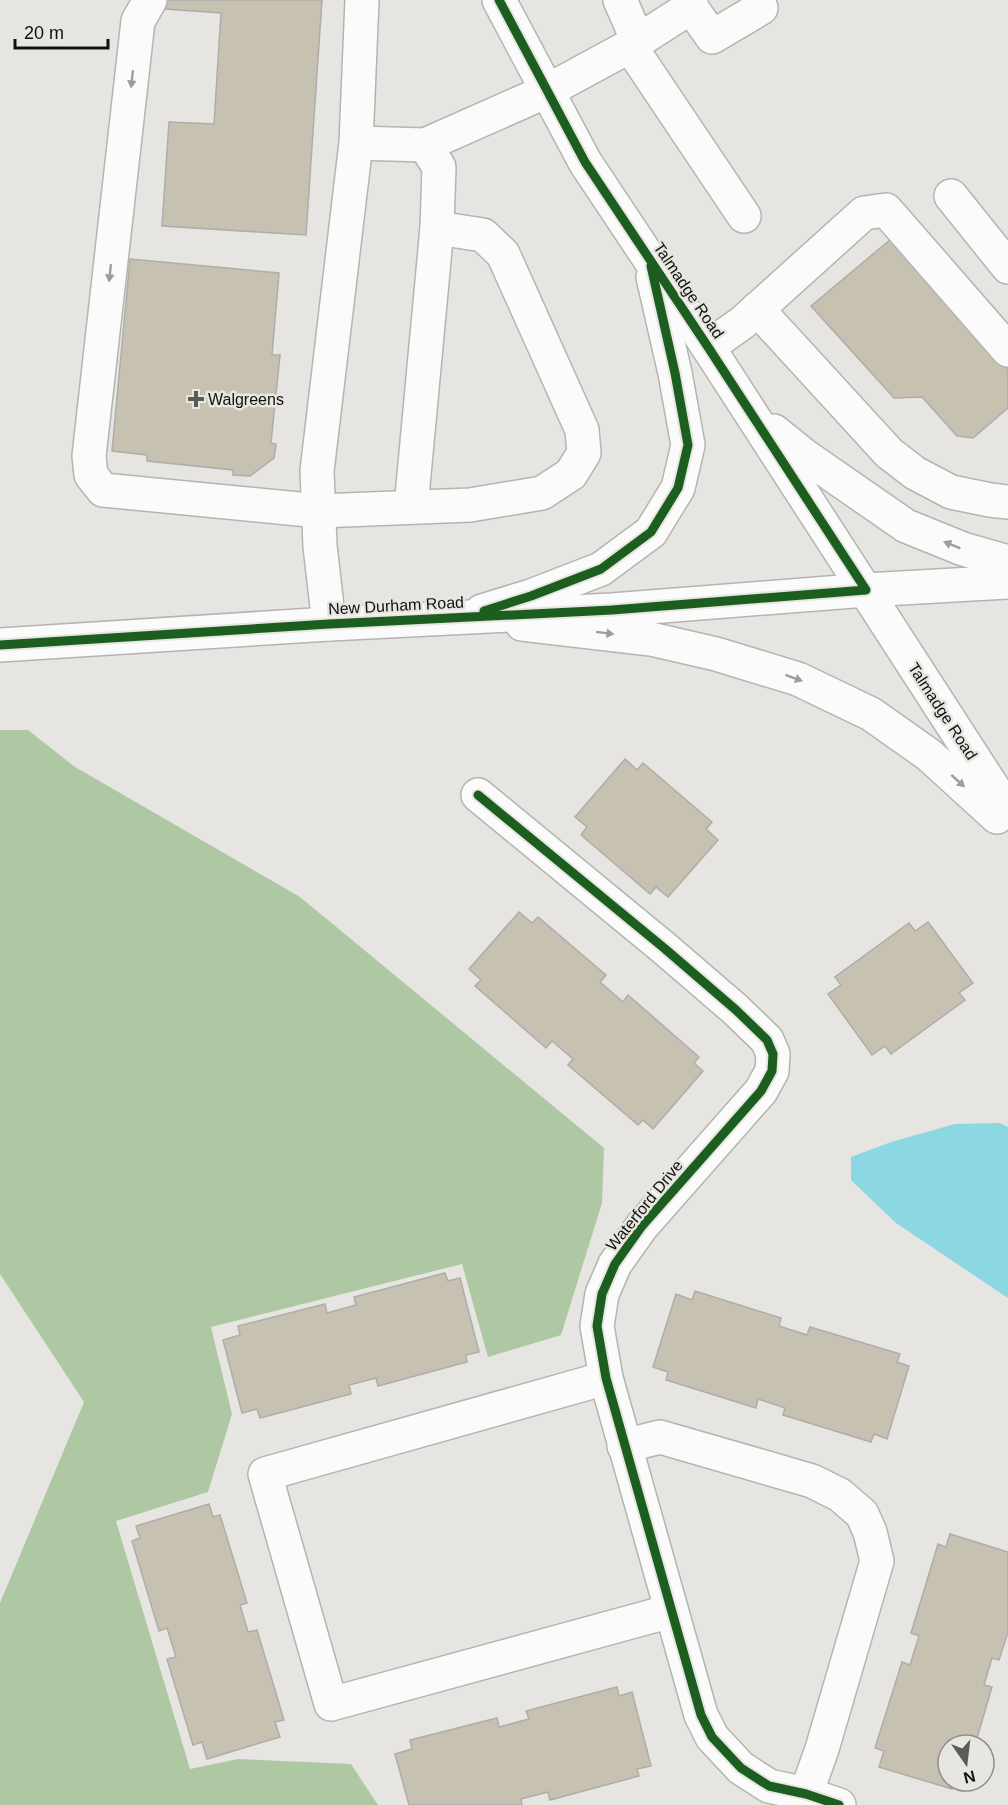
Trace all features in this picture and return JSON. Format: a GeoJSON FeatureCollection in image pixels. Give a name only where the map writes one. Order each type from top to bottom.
{"type":"FeatureCollection","features":[{"type":"Feature","properties":{"kind":"street"},"geometry":{"type":"LineString","coordinates":[[150,0],[138,21],[89,456],[91,475],[103,490],[319,511],[470,505],[542,493],[571,474],[584,453],[582,430],[503,254],[483,235],[437,228]]}},
{"type":"Feature","properties":{"kind":"street"},"geometry":{"type":"LineString","coordinates":[[328,624],[320,546],[317,471],[356,143],[362,0]]}},
{"type":"Feature","properties":{"kind":"street","name":"Talmadge Road"},"geometry":{"type":"LineString","coordinates":[[499,0],[585,162],[708,347],[1008,812]]}},
{"type":"Feature","properties":{"kind":"street"},"geometry":{"type":"LineString","coordinates":[[620,0],[634,43],[744,216]]}},
{"type":"Feature","properties":{"kind":"street"},"geometry":{"type":"LineString","coordinates":[[356,143],[425,145],[547,91],[634,43],[691,4],[712,37],[761,8]]}},
{"type":"Feature","properties":{"kind":"street"},"geometry":{"type":"LineString","coordinates":[[411,507],[437,228],[439,167],[425,145]]}},
{"type":"Feature","properties":{"kind":"street"},"geometry":{"type":"LineString","coordinates":[[951,196],[1008,267]]}},
{"type":"Feature","properties":{"kind":"street"},"geometry":{"type":"LineString","coordinates":[[708,347],[742,323],[864,213],[886,210],[1008,350]]}},
{"type":"Feature","properties":{"kind":"street"},"geometry":{"type":"LineString","coordinates":[[463,617],[531,596],[601,569],[651,532],[678,488],[688,445],[675,373],[649,258]]}},
{"type":"Feature","properties":{"kind":"street"},"geometry":{"type":"LineString","coordinates":[[757,309],[889,453],[915,473],[951,492],[1008,502]]}},
{"type":"Feature","properties":{"kind":"street"},"geometry":{"type":"LineString","coordinates":[[752,415],[805,456],[906,526],[963,549],[1008,562]]}},
{"type":"Feature","properties":{"kind":"street","name":"New Durham Road"},"geometry":{"type":"LineString","coordinates":[[0,645],[328,624],[612,610],[866,590],[1008,582]]}},
{"type":"Feature","properties":{"kind":"street"},"geometry":{"type":"LineString","coordinates":[[463,617],[651,639],[716,654],[798,679],[871,714],[929,755],[1008,827]]}},
{"type":"Feature","properties":{"kind":"street","name":"Waterford Drive"},"geometry":{"type":"LineString","coordinates":[[478,795],[736,1010],[767,1040],[773,1054],[772,1071],[761,1091],[642,1226],[615,1264],[602,1294],[597,1326],[606,1378],[624,1446],[649,1527],[700,1715],[712,1737],[741,1768],[769,1786],[806,1794],[839,1805]]}},
{"type":"Feature","properties":{"kind":"street"},"geometry":{"type":"LineString","coordinates":[[606,1378],[265,1474],[268,1485],[331,1704],[671,1611]]}},
{"type":"Feature","properties":{"kind":"street"},"geometry":{"type":"LineString","coordinates":[[624,1446],[660,1437],[812,1481],[840,1495],[862,1514],[870,1532],[877,1561],[822,1749],[806,1794]]}},
{"type":"Feature","properties":{"kind":"green space"},"geometry":{"type":"Polygon","coordinates":[[[0,730],[28,730],[75,767],[300,897],[604,1148],[602,1203],[561,1335],[488,1357],[462,1264],[211,1327],[232,1414],[208,1492],[116,1521],[190,1769],[238,1759],[351,1764],[378,1805],[0,1805],[0,1603],[84,1402],[0,1274],[0,730]]]}},
{"type":"Feature","properties":{"kind":"water"},"geometry":{"type":"Polygon","coordinates":[[[1000,1123],[1008,1127],[1008,1298],[896,1223],[851,1180],[851,1157],[891,1142],[955,1124],[1000,1123]]]}},
{"type":"Feature","properties":{"kind":"building"},"geometry":{"type":"Polygon","coordinates":[[[166,0],[322,0],[306,235],[162,226],[169,122],[214,124],[221,13],[165,9],[166,0]]]}},
{"type":"Feature","properties":{"kind":"building"},"geometry":{"type":"Polygon","coordinates":[[[891,239],[1008,370],[1008,408],[973,438],[957,436],[922,397],[894,398],[811,306],[891,239]]]}},
{"type":"Feature","properties":{"kind":"building","name":"Walgreens"},"geometry":{"type":"Polygon","coordinates":[[[130,259],[279,273],[272,355],[280,355],[271,443],[276,444],[274,458],[250,476],[233,475],[233,470],[147,461],[147,455],[112,451],[130,259]]]}},
{"type":"Feature","properties":{"kind":"building"},"geometry":{"type":"Polygon","coordinates":[[[625,759],[637,770],[643,763],[712,822],[706,829],[718,840],[668,897],[656,887],[650,894],[581,835],[587,827],[575,817],[625,759]]]}},
{"type":"Feature","properties":{"kind":"building"},"geometry":{"type":"Polygon","coordinates":[[[519,912],[532,923],[538,917],[606,975],[600,982],[623,1002],[628,995],[699,1057],[694,1063],[703,1071],[653,1129],[643,1120],[638,1125],[568,1065],[573,1059],[552,1041],[546,1048],[475,986],[481,980],[469,969],[519,912]]]}},
{"type":"Feature","properties":{"kind":"building"},"geometry":{"type":"Polygon","coordinates":[[[928,922],[973,983],[959,993],[965,1000],[891,1054],[885,1046],[872,1055],[828,994],[841,985],[835,977],[909,923],[915,931],[928,922]]]}},
{"type":"Feature","properties":{"kind":"building"},"geometry":{"type":"Polygon","coordinates":[[[445,1273],[448,1281],[460,1278],[479,1352],[466,1355],[467,1362],[378,1386],[376,1378],[349,1385],[351,1394],[260,1418],[257,1409],[242,1413],[223,1340],[240,1335],[238,1326],[325,1304],[327,1313],[356,1305],[354,1297],[445,1273]]]}},
{"type":"Feature","properties":{"kind":"building"},"geometry":{"type":"Polygon","coordinates":[[[695,1291],[781,1318],[779,1326],[807,1335],[810,1327],[900,1354],[897,1362],[909,1366],[887,1439],[874,1434],[871,1442],[783,1415],[785,1408],[758,1399],[756,1408],[666,1380],[668,1372],[653,1367],[676,1294],[692,1300],[695,1291]]]}},
{"type":"Feature","properties":{"kind":"building"},"geometry":{"type":"Polygon","coordinates":[[[209,1504],[213,1517],[220,1515],[247,1603],[240,1605],[248,1632],[257,1630],[284,1720],[275,1722],[280,1737],[207,1759],[202,1742],[193,1745],[167,1659],[176,1657],[167,1628],[159,1631],[132,1541],[140,1538],[136,1526],[209,1504]]]}},
{"type":"Feature","properties":{"kind":"building"},"geometry":{"type":"Polygon","coordinates":[[[950,1534],[1008,1552],[1008,1632],[999,1660],[992,1658],[984,1685],[992,1687],[979,1733],[936,1733],[936,1784],[879,1767],[884,1751],[875,1748],[902,1662],[910,1665],[919,1636],[911,1633],[938,1544],[946,1547],[950,1534]]]}},
{"type":"Feature","properties":{"kind":"building"},"geometry":{"type":"Polygon","coordinates":[[[617,1687],[619,1696],[632,1692],[651,1766],[637,1769],[639,1776],[550,1800],[548,1792],[521,1799],[522,1805],[409,1805],[395,1754],[412,1749],[410,1740],[497,1718],[499,1727],[529,1719],[526,1711],[617,1687]]]}},
{"type":"Feature","properties":{"kind":"cycle path"},"geometry":{"type":"LineString","coordinates":[[0,645],[329,624],[612,610],[866,590],[585,162],[499,0]]}},
{"type":"Feature","properties":{"kind":"cycle path"},"geometry":{"type":"LineString","coordinates":[[484,611],[601,569],[651,532],[678,488],[688,445],[675,373],[651,266]]}},
{"type":"Feature","properties":{"kind":"cycle path"},"geometry":{"type":"LineString","coordinates":[[478,795],[736,1010],[767,1040],[773,1054],[772,1071],[761,1091],[642,1226],[615,1264],[602,1294],[597,1326],[606,1378],[701,1715],[712,1737],[741,1768],[769,1786],[806,1794],[839,1805]]}},
{"type":"Feature","properties":{"kind":"place","name":"Walgreens"},"geometry":{"type":"Point","coordinates":[196,399]}}]}
